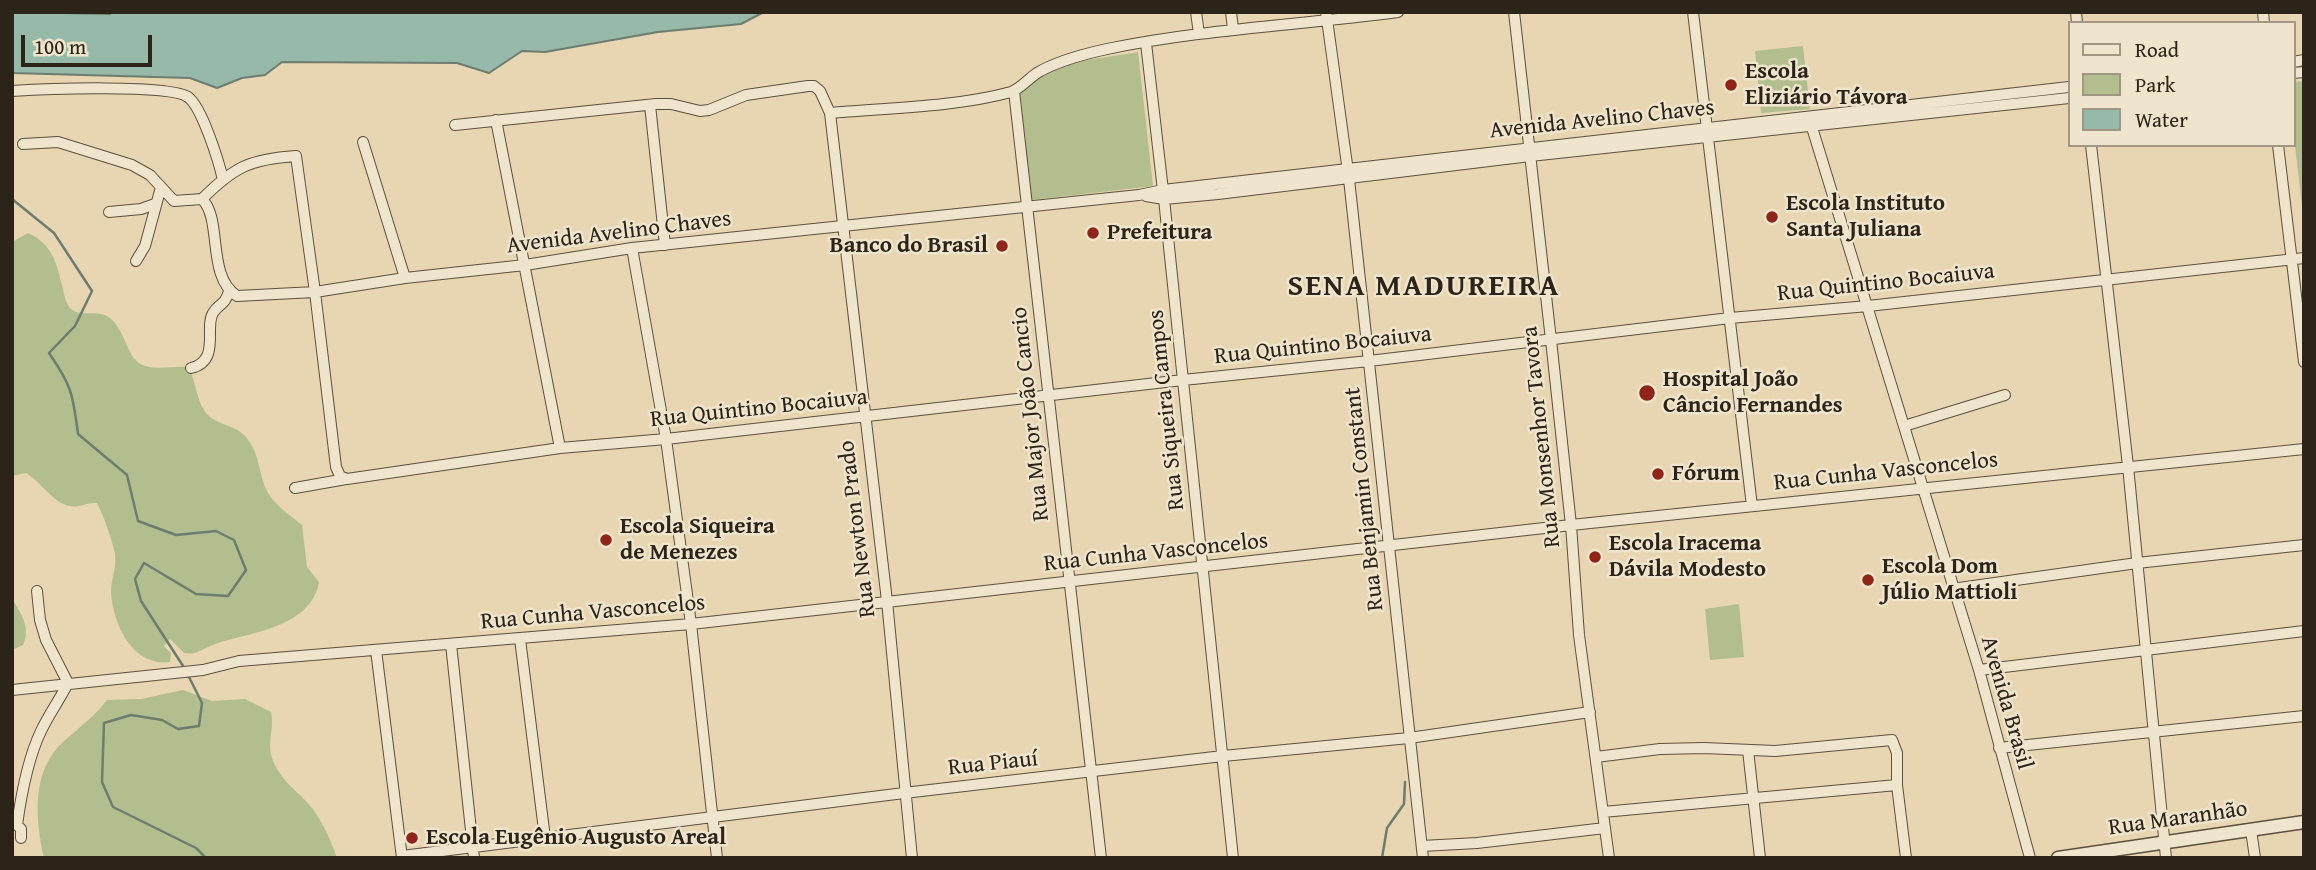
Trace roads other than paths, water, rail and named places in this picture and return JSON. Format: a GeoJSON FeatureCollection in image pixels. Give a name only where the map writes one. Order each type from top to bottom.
{"type":"FeatureCollection","features":[{"type":"Feature","properties":{"kind":"street"},"geometry":{"type":"LineString","coordinates":[[1196,12],[1199,34]]}},
{"type":"Feature","properties":{"kind":"street"},"geometry":{"type":"LineString","coordinates":[[1231,12],[1233,29]]}},
{"type":"Feature","properties":{"kind":"street"},"geometry":{"type":"LineString","coordinates":[[455,125],[650,105],[671,104],[700,111],[746,95],[814,86],[820,91],[830,113],[966,100],[1014,91],[1048,67],[1102,50],[1326,17],[1398,12]]}},
{"type":"Feature","properties":{"kind":"street","name":"Rua Monsenhor Tavora"},"geometry":{"type":"LineString","coordinates":[[1514,12],[1571,525],[1580,635],[1609,858]]}},
{"type":"Feature","properties":{"kind":"street"},"geometry":{"type":"LineString","coordinates":[[1693,12],[1752,506]]}},
{"type":"Feature","properties":{"kind":"street","name":"Rua Benjamin Constant"},"geometry":{"type":"LineString","coordinates":[[1326,17],[1348,174],[1423,858]]}},
{"type":"Feature","properties":{"kind":"street","name":"Rua Siqueira Campos"},"geometry":{"type":"LineString","coordinates":[[1146,43],[1233,858]]}},
{"type":"Feature","properties":{"kind":"street","name":"Avenida Avelino Chaves"},"geometry":{"type":"LineString","coordinates":[[1810,122],[2068,87]]}},
{"type":"Feature","properties":{"kind":"street"},"geometry":{"type":"LineString","coordinates":[[12,91],[152,89],[186,95],[194,103],[201,118],[219,162],[223,180]]}},
{"type":"Feature","properties":{"kind":"street","name":"Rua Major João Cancio"},"geometry":{"type":"LineString","coordinates":[[1014,91],[1101,858]]}},
{"type":"Feature","properties":{"kind":"street","name":"Avenida Avelino Chaves"},"geometry":{"type":"LineString","coordinates":[[229,290],[237,296],[315,292],[632,248],[1139,195],[1164,195],[1810,122],[2068,98]]}},
{"type":"Feature","properties":{"kind":"street"},"geometry":{"type":"LineString","coordinates":[[650,105],[665,245]]}},
{"type":"Feature","properties":{"kind":"street","name":"Rua Newton Prado"},"geometry":{"type":"LineString","coordinates":[[830,113],[887,601],[912,858]]}},
{"type":"Feature","properties":{"kind":"street"},"geometry":{"type":"LineString","coordinates":[[496,120],[560,448]]}},
{"type":"Feature","properties":{"kind":"street","name":"Avenida Brasil"},"geometry":{"type":"LineString","coordinates":[[1810,122],[1979,670],[2030,858]]}},
{"type":"Feature","properties":{"kind":"street"},"geometry":{"type":"LineString","coordinates":[[23,144],[58,142],[132,165],[150,175],[174,201],[202,200],[216,184],[254,161],[296,156],[336,467],[344,477]]}},
{"type":"Feature","properties":{"kind":"street"},"geometry":{"type":"LineString","coordinates":[[363,142],[405,278]]}},
{"type":"Feature","properties":{"kind":"street"},"geometry":{"type":"LineString","coordinates":[[2091,147],[2128,466],[2166,858]]}},
{"type":"Feature","properties":{"kind":"street"},"geometry":{"type":"LineString","coordinates":[[2278,147],[2298,259],[2304,362]]}},
{"type":"Feature","properties":{"kind":"street"},"geometry":{"type":"LineString","coordinates":[[136,261],[145,246],[161,187]]}},
{"type":"Feature","properties":{"kind":"street"},"geometry":{"type":"LineString","coordinates":[[191,368],[204,360],[209,347],[213,312],[222,306],[229,290],[223,283],[208,211],[202,200]]}},
{"type":"Feature","properties":{"kind":"street"},"geometry":{"type":"LineString","coordinates":[[109,212],[141,209],[155,204]]}},
{"type":"Feature","properties":{"kind":"street"},"geometry":{"type":"LineString","coordinates":[[632,248],[666,439],[718,858]]}},
{"type":"Feature","properties":{"kind":"street","name":"Rua Quintino Bocaiuva"},"geometry":{"type":"LineString","coordinates":[[295,488],[344,477],[560,448],[864,418],[1730,318],[1868,306],[2298,259]]}},
{"type":"Feature","properties":{"kind":"street"},"geometry":{"type":"LineString","coordinates":[[1904,426],[2005,395]]}},
{"type":"Feature","properties":{"kind":"street","name":"Rua Cunha Vasconcelos"},"geometry":{"type":"LineString","coordinates":[[12,690],[203,670],[239,661],[691,624],[1571,525],[2304,449]]}},
{"type":"Feature","properties":{"kind":"street"},"geometry":{"type":"LineString","coordinates":[[1952,589],[2137,563],[2304,545]]}},
{"type":"Feature","properties":{"kind":"street"},"geometry":{"type":"LineString","coordinates":[[21,838],[17,825],[21,796],[33,754],[41,731],[68,683],[46,640],[40,620],[37,591]]}},
{"type":"Feature","properties":{"kind":"street"},"geometry":{"type":"LineString","coordinates":[[1979,670],[2304,631]]}},
{"type":"Feature","properties":{"kind":"street"},"geometry":{"type":"LineString","coordinates":[[520,639],[545,838]]}},
{"type":"Feature","properties":{"kind":"street"},"geometry":{"type":"LineString","coordinates":[[451,644],[473,852]]}},
{"type":"Feature","properties":{"kind":"street"},"geometry":{"type":"LineString","coordinates":[[376,650],[402,857]]}},
{"type":"Feature","properties":{"kind":"street","name":"Rua Piauí"},"geometry":{"type":"LineString","coordinates":[[402,857],[473,852],[545,838],[904,793],[1223,756],[1409,738],[1590,712]]}},
{"type":"Feature","properties":{"kind":"street"},"geometry":{"type":"LineString","coordinates":[[1999,748],[2304,716]]}},
{"type":"Feature","properties":{"kind":"street"},"geometry":{"type":"LineString","coordinates":[[1596,757],[1660,749],[1775,751],[1892,740],[1896,747],[1897,785],[1906,858]]}},
{"type":"Feature","properties":{"kind":"street"},"geometry":{"type":"LineString","coordinates":[[1748,750],[1760,858]]}},
{"type":"Feature","properties":{"kind":"street"},"geometry":{"type":"LineString","coordinates":[[1603,812],[1897,785]]}},
{"type":"Feature","properties":{"kind":"street","name":"Rua Maranhão"},"geometry":{"type":"LineString","coordinates":[[2058,858],[2304,822]]}},
{"type":"Feature","properties":{"kind":"street"},"geometry":{"type":"LineString","coordinates":[[1422,846],[1490,842],[1605,828]]}},
{"type":"Feature","properties":{"kind":"street"},"geometry":{"type":"LineString","coordinates":[[2250,830],[2255,858]]}},
{"type":"Feature","properties":{"kind":"water"},"geometry":{"type":"Polygon","coordinates":[[[12,12],[764,12],[741,24],[658,32],[545,52],[522,51],[489,73],[457,63],[282,62],[265,75],[242,78],[217,88],[190,78],[12,73],[12,12]]]}},
{"type":"Feature","properties":{"kind":"waterway"},"geometry":{"type":"LineString","coordinates":[[12,199],[54,233],[92,291],[75,326],[49,353],[70,391],[78,434],[127,475],[138,521],[176,535],[216,531],[234,540],[246,570],[228,596],[196,594],[144,563],[135,579],[141,601],[185,669]]}},
{"type":"Feature","properties":{"kind":"waterway"},"geometry":{"type":"LineString","coordinates":[[188,675],[202,703],[199,726],[178,729],[162,720],[131,715],[104,723],[102,782],[113,807],[196,848],[206,858]]}},
{"type":"Feature","properties":{"kind":"waterway"},"geometry":{"type":"LineString","coordinates":[[1382,858],[1387,828],[1404,804],[1405,782]]}},
{"type":"Feature","properties":{"kind":"place","name":"Escola Eliziário Távora"},"geometry":{"type":"Point","coordinates":[1731,85]}},
{"type":"Feature","properties":{"kind":"place","name":"Escola Instituto Santa Juliana"},"geometry":{"type":"Point","coordinates":[1772,217]}},
{"type":"Feature","properties":{"kind":"place","name":"Prefeitura"},"geometry":{"type":"Point","coordinates":[1093,233]}},
{"type":"Feature","properties":{"kind":"place","name":"Banco do Brasil"},"geometry":{"type":"Point","coordinates":[1002,246]}},
{"type":"Feature","properties":{"kind":"place","name":"Hospital João Câncio Fernandes"},"geometry":{"type":"Point","coordinates":[1647,393]}},
{"type":"Feature","properties":{"kind":"place","name":"Fórum"},"geometry":{"type":"Point","coordinates":[1658,474]}},
{"type":"Feature","properties":{"kind":"place","name":"Escola Siqueira de Menezes"},"geometry":{"type":"Point","coordinates":[606,540]}},
{"type":"Feature","properties":{"kind":"place","name":"Escola Iracema Dávila Modesto"},"geometry":{"type":"Point","coordinates":[1595,557]}},
{"type":"Feature","properties":{"kind":"place","name":"Escola Dom Júlio Mattioli"},"geometry":{"type":"Point","coordinates":[1868,580]}},
{"type":"Feature","properties":{"kind":"place","name":"Escola Eugênio Augusto Areal"},"geometry":{"type":"Point","coordinates":[412,838]}},
{"type":"Feature","properties":{"kind":"district","name":"SENA MADUREIRA"},"geometry":{"type":"Point","coordinates":[1424,287]}}]}
